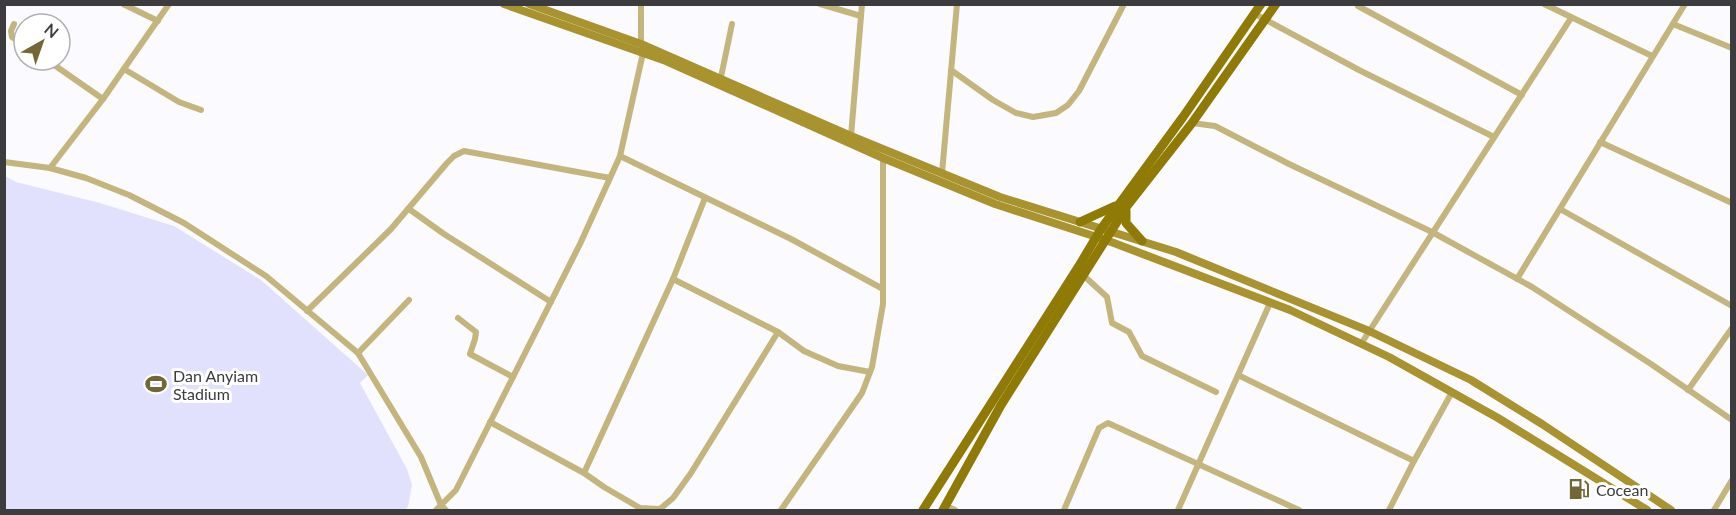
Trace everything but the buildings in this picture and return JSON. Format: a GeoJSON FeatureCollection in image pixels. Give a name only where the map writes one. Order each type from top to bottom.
{"type":"FeatureCollection","features":[{"type":"Feature","properties":{"kind":"main road"},"geometry":{"type":"LineString","coordinates":[[504,4],[642,48],[883,158],[994,204],[1109,236],[1142,241],[1176,252],[1369,331],[1471,380],[1542,424],[1671,510]]}},
{"type":"Feature","properties":{"kind":"main road"},"geometry":{"type":"LineString","coordinates":[[529,4],[721,77],[851,136],[1000,197],[1080,222],[1098,233]]}},
{"type":"Feature","properties":{"kind":"main road"},"geometry":{"type":"LineString","coordinates":[[948,509],[995,415],[1082,274],[1109,236],[1125,204],[1261,4]]}},
{"type":"Feature","properties":{"kind":"main road"},"geometry":{"type":"LineString","coordinates":[[923,510],[1098,233],[1192,123],[1276,4]]}},
{"type":"Feature","properties":{"kind":"main road"},"geometry":{"type":"LineString","coordinates":[[1080,222],[1125,204]]}},
{"type":"Feature","properties":{"kind":"main road"},"geometry":{"type":"LineString","coordinates":[[1125,204],[1126,223],[1142,241]]}},
{"type":"Feature","properties":{"kind":"main road"},"geometry":{"type":"LineString","coordinates":[[1109,236],[1290,310],[1389,357],[1498,418],[1647,510]]}},
{"type":"Feature","properties":{"kind":"main road"},"geometry":{"type":"LineString","coordinates":[[1616,491],[1622,478]]}},
{"type":"Feature","properties":{"kind":"street"},"geometry":{"type":"LineString","coordinates":[[123,4],[158,21]]}},
{"type":"Feature","properties":{"kind":"street"},"geometry":{"type":"LineString","coordinates":[[50,168],[103,99],[169,4]]}},
{"type":"Feature","properties":{"kind":"street"},"geometry":{"type":"LineString","coordinates":[[441,509],[456,490],[580,244],[620,156],[642,48],[640,4]]}},
{"type":"Feature","properties":{"kind":"street"},"geometry":{"type":"LineString","coordinates":[[820,4],[861,16]]}},
{"type":"Feature","properties":{"kind":"street"},"geometry":{"type":"LineString","coordinates":[[851,136],[862,4]]}},
{"type":"Feature","properties":{"kind":"street"},"geometry":{"type":"LineString","coordinates":[[942,172],[957,4]]}},
{"type":"Feature","properties":{"kind":"street"},"geometry":{"type":"LineString","coordinates":[[951,70],[993,100],[1016,113],[1033,117],[1056,113],[1068,105],[1079,91],[1124,4]]}},
{"type":"Feature","properties":{"kind":"street"},"geometry":{"type":"LineString","coordinates":[[1544,4],[1652,56]]}},
{"type":"Feature","properties":{"kind":"street"},"geometry":{"type":"LineString","coordinates":[[1517,279],[1685,4]]}},
{"type":"Feature","properties":{"kind":"street"},"geometry":{"type":"LineString","coordinates":[[1358,6],[1522,95]]}},
{"type":"Feature","properties":{"kind":"street"},"geometry":{"type":"LineString","coordinates":[[1255,14],[1359,70],[1494,137]]}},
{"type":"Feature","properties":{"kind":"street"},"geometry":{"type":"LineString","coordinates":[[1361,344],[1571,18]]}},
{"type":"Feature","properties":{"kind":"street"},"geometry":{"type":"LineString","coordinates":[[721,77],[732,24]]}},
{"type":"Feature","properties":{"kind":"street"},"geometry":{"type":"LineString","coordinates":[[1672,24],[1731,48]]}},
{"type":"Feature","properties":{"kind":"street"},"geometry":{"type":"LineString","coordinates":[[124,69],[179,102],[201,110]]}},
{"type":"Feature","properties":{"kind":"street"},"geometry":{"type":"LineString","coordinates":[[64,72],[103,99]]}},
{"type":"Feature","properties":{"kind":"street"},"geometry":{"type":"LineString","coordinates":[[1192,123],[1215,126],[1432,232],[1562,306],[1731,420]]}},
{"type":"Feature","properties":{"kind":"street"},"geometry":{"type":"LineString","coordinates":[[1600,142],[1731,203]]}},
{"type":"Feature","properties":{"kind":"street"},"geometry":{"type":"LineString","coordinates":[[308,311],[391,229],[447,163],[464,151],[610,178]]}},
{"type":"Feature","properties":{"kind":"street"},"geometry":{"type":"LineString","coordinates":[[620,156],[791,239],[882,290]]}},
{"type":"Feature","properties":{"kind":"street"},"geometry":{"type":"LineString","coordinates":[[781,510],[862,393],[870,372],[883,304],[883,158]]}},
{"type":"Feature","properties":{"kind":"street"},"geometry":{"type":"LineString","coordinates":[[4,162],[50,168],[97,182],[129,195],[184,223],[266,276],[358,353],[421,457],[441,509]]}},
{"type":"Feature","properties":{"kind":"street"},"geometry":{"type":"LineString","coordinates":[[584,473],[673,279],[705,198]]}},
{"type":"Feature","properties":{"kind":"street"},"geometry":{"type":"LineString","coordinates":[[409,209],[551,302]]}},
{"type":"Feature","properties":{"kind":"street"},"geometry":{"type":"LineString","coordinates":[[1560,209],[1731,306]]}},
{"type":"Feature","properties":{"kind":"street"},"geometry":{"type":"LineString","coordinates":[[1082,274],[1107,297],[1112,322],[1129,332],[1142,356],[1216,392]]}},
{"type":"Feature","properties":{"kind":"street"},"geometry":{"type":"LineString","coordinates":[[673,279],[778,332],[804,351],[838,366],[870,372]]}},
{"type":"Feature","properties":{"kind":"street"},"geometry":{"type":"LineString","coordinates":[[358,353],[409,300]]}},
{"type":"Feature","properties":{"kind":"street"},"geometry":{"type":"LineString","coordinates":[[1178,510],[1270,303]]}},
{"type":"Feature","properties":{"kind":"street"},"geometry":{"type":"LineString","coordinates":[[458,318],[476,332],[470,354],[513,377]]}},
{"type":"Feature","properties":{"kind":"street"},"geometry":{"type":"LineString","coordinates":[[1688,390],[1731,328]]}},
{"type":"Feature","properties":{"kind":"street"},"geometry":{"type":"LineString","coordinates":[[490,422],[584,473],[604,488],[640,508],[660,509],[673,498],[691,473],[778,332]]}},
{"type":"Feature","properties":{"kind":"street"},"geometry":{"type":"LineString","coordinates":[[1238,375],[1414,461]]}},
{"type":"Feature","properties":{"kind":"street"},"geometry":{"type":"LineString","coordinates":[[1389,510],[1452,392]]}},
{"type":"Feature","properties":{"kind":"street"},"geometry":{"type":"LineString","coordinates":[[1064,510],[1102,425],[1108,423],[1296,510]]}},
{"type":"Feature","properties":{"kind":"street"},"geometry":{"type":"LineString","coordinates":[[1714,510],[1731,480]]}},
{"type":"Feature","properties":{"kind":"shaded area"},"geometry":{"type":"Polygon","coordinates":[[[5,176],[16,182],[100,203],[174,226],[261,280],[368,375],[360,383],[407,469],[412,485],[408,507],[405,510],[5,510],[5,176]]]}},
{"type":"Feature","properties":{"kind":"place","name":"Dan Anyiam Stadium"},"geometry":{"type":"Point","coordinates":[156,384]}},
{"type":"Feature","properties":{"kind":"place","name":"Cocean"},"geometry":{"type":"Point","coordinates":[1579,489]}}]}
